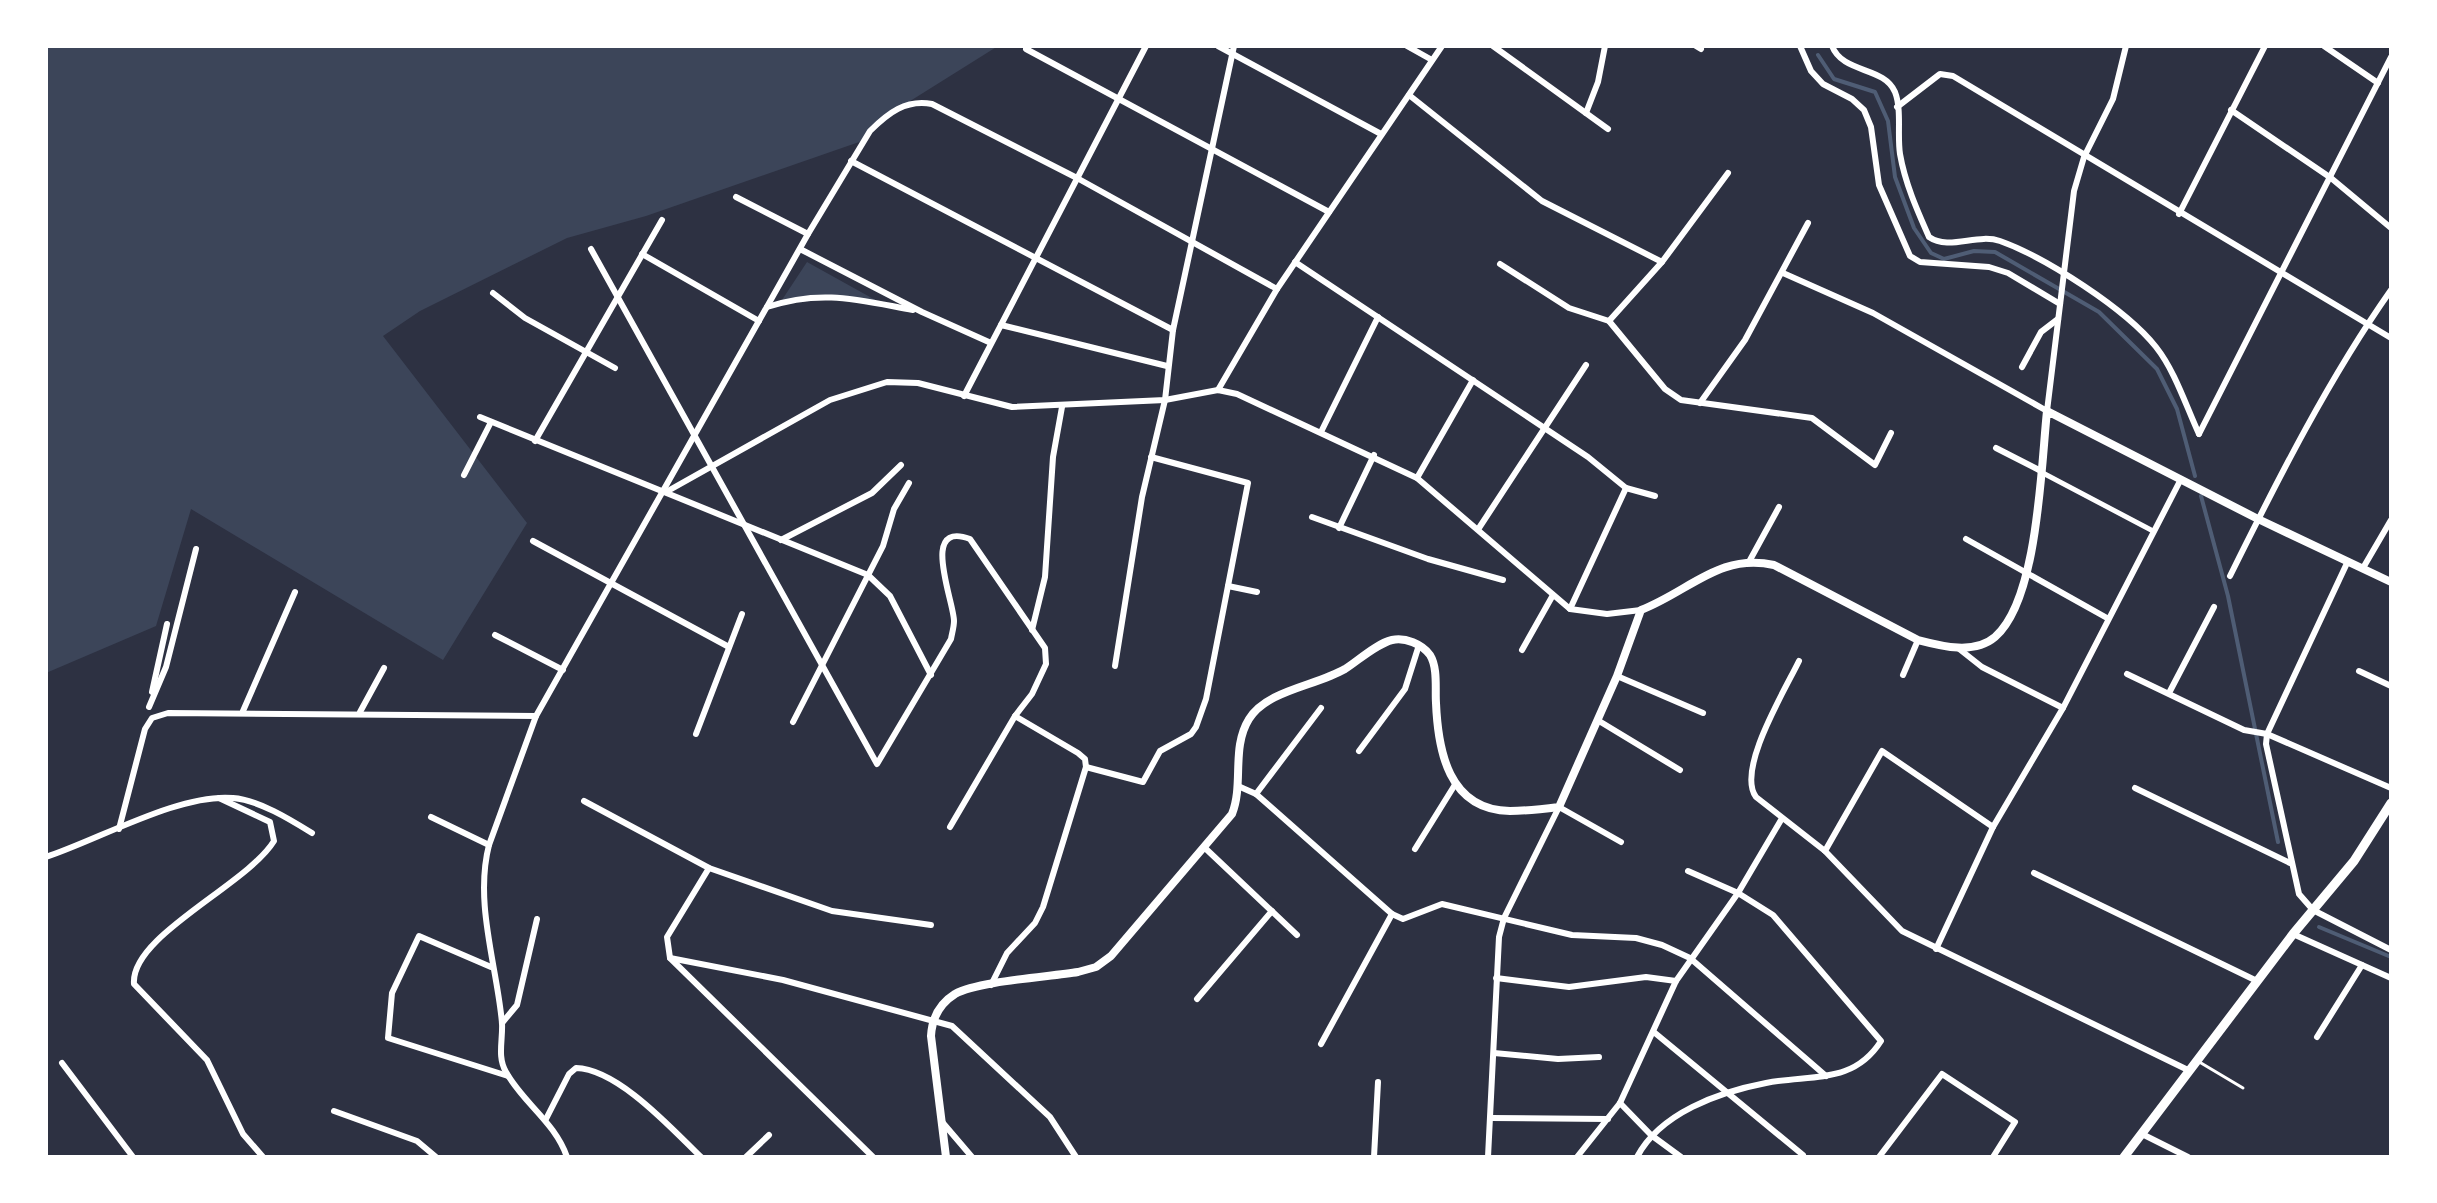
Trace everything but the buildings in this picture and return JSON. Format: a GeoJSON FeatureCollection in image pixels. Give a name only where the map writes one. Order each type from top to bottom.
{"type":"FeatureCollection","features":[{"type":"Feature","properties":{"kind":"main road"},"geometry":{"type":"LineString","coordinates":[[2124,1157],[2293,934],[2388,818],[2391,803]]}},
{"type":"Feature","properties":{"kind":"street"},"geometry":{"type":"LineString","coordinates":[[964,396],[1146,46]]}},
{"type":"Feature","properties":{"kind":"street"},"geometry":{"type":"LineString","coordinates":[[1218,46],[1233,50],[1381,134]]}},
{"type":"Feature","properties":{"kind":"street"},"geometry":{"type":"LineString","coordinates":[[1407,46],[1432,60]]}},
{"type":"Feature","properties":{"kind":"street"},"geometry":{"type":"LineString","coordinates":[[1218,390],[1277,289],[1442,46]]}},
{"type":"Feature","properties":{"kind":"street"},"geometry":{"type":"LineString","coordinates":[[1493,46],[1608,129]]}},
{"type":"Feature","properties":{"kind":"street"},"geometry":{"type":"LineString","coordinates":[[1586,113],[1598,82],[1605,46]]}},
{"type":"Feature","properties":{"kind":"street"},"geometry":{"type":"LineString","coordinates":[[1800,46],[1811,71],[1823,84],[1852,99],[1864,110],[1871,127],[1879,185],[1889,214],[1910,256],[1920,262],[1989,267],[2008,273],[2060,304]]}},
{"type":"Feature","properties":{"kind":"street"},"geometry":{"type":"LineString","coordinates":[[1832,46],[1843,62],[1888,82],[1895,92],[1900,154],[1912,198],[1929,237],[1944,243],[1983,237],[2001,241],[2111,304],[2156,347],[2199,434],[2391,57]]}},
{"type":"Feature","properties":{"kind":"street"},"geometry":{"type":"LineString","coordinates":[[662,494],[830,400],[887,382],[918,383],[1012,407],[1165,400],[1218,390],[1237,394],[1374,455],[1417,478],[1570,609],[1607,614],[1641,610],[1676,595],[1728,563],[1750,560],[1796,574],[1918,640],[1958,648],[1978,646],[1994,638],[2006,624],[2028,576],[2074,191],[2084,157],[2113,99],[2126,46]]}},
{"type":"Feature","properties":{"kind":"street"},"geometry":{"type":"LineString","coordinates":[[2179,214],[2265,46]]}},
{"type":"Feature","properties":{"kind":"street"},"geometry":{"type":"LineString","coordinates":[[2324,46],[2378,83]]}},
{"type":"Feature","properties":{"kind":"street"},"geometry":{"type":"LineString","coordinates":[[1026,49],[1329,212]]}},
{"type":"Feature","properties":{"kind":"street"},"geometry":{"type":"LineString","coordinates":[[1115,666],[1151,457],[1165,400],[1173,330],[1195,243],[1233,50]]}},
{"type":"Feature","properties":{"kind":"street"},"geometry":{"type":"LineString","coordinates":[[1897,107],[1946,73],[2391,338]]}},
{"type":"Feature","properties":{"kind":"street"},"geometry":{"type":"LineString","coordinates":[[1409,95],[1542,201],[1662,262]]}},
{"type":"Feature","properties":{"kind":"street"},"geometry":{"type":"LineString","coordinates":[[567,1157],[546,1119],[508,1076],[501,1059],[502,1023],[491,967],[484,865],[489,845],[536,716],[808,234],[851,161],[884,117],[917,101],[932,104],[1077,178],[1277,289]]}},
{"type":"Feature","properties":{"kind":"street"},"geometry":{"type":"LineString","coordinates":[[2231,110],[2331,178],[2391,228]]}},
{"type":"Feature","properties":{"kind":"street"},"geometry":{"type":"LineString","coordinates":[[851,161],[1173,330]]}},
{"type":"Feature","properties":{"kind":"street"},"geometry":{"type":"LineString","coordinates":[[1609,321],[1662,262],[1728,173]]}},
{"type":"Feature","properties":{"kind":"street"},"geometry":{"type":"LineString","coordinates":[[736,197],[808,234]]}},
{"type":"Feature","properties":{"kind":"street"},"geometry":{"type":"LineString","coordinates":[[535,441],[662,220]]}},
{"type":"Feature","properties":{"kind":"street"},"geometry":{"type":"LineString","coordinates":[[1700,403],[1745,340],[1808,223]]}},
{"type":"Feature","properties":{"kind":"street"},"geometry":{"type":"LineString","coordinates":[[591,249],[877,764],[951,639],[954,622],[940,560],[942,548],[950,539],[960,536],[970,539],[1032,630],[1048,657],[1032,694],[1015,716],[950,827]]}},
{"type":"Feature","properties":{"kind":"street"},"geometry":{"type":"LineString","coordinates":[[800,249],[922,312],[991,343]]}},
{"type":"Feature","properties":{"kind":"street"},"geometry":{"type":"LineString","coordinates":[[642,254],[759,321]]}},
{"type":"Feature","properties":{"kind":"street"},"geometry":{"type":"LineString","coordinates":[[1295,262],[1588,457],[1626,488],[1655,496]]}},
{"type":"Feature","properties":{"kind":"street"},"geometry":{"type":"LineString","coordinates":[[1500,264],[1569,308],[1609,321],[1665,389],[1681,400],[1812,418],[1875,465],[1891,433]]}},
{"type":"Feature","properties":{"kind":"street"},"geometry":{"type":"LineString","coordinates":[[1783,273],[1873,313],[2047,411],[2258,519],[2391,582]]}},
{"type":"Feature","properties":{"kind":"street"},"geometry":{"type":"LineString","coordinates":[[2230,576],[2258,519],[2367,324],[2391,290]]}},
{"type":"Feature","properties":{"kind":"street"},"geometry":{"type":"LineString","coordinates":[[493,293],[525,318],[615,368]]}},
{"type":"Feature","properties":{"kind":"street"},"geometry":{"type":"LineString","coordinates":[[767,307],[798,297],[832,295],[922,312]]}},
{"type":"Feature","properties":{"kind":"street"},"geometry":{"type":"LineString","coordinates":[[1321,432],[1378,317]]}},
{"type":"Feature","properties":{"kind":"street"},"geometry":{"type":"LineString","coordinates":[[2022,367],[2041,332],[2058,319]]}},
{"type":"Feature","properties":{"kind":"street"},"geometry":{"type":"LineString","coordinates":[[1001,325],[1167,366]]}},
{"type":"Feature","properties":{"kind":"street"},"geometry":{"type":"LineString","coordinates":[[1479,528],[1586,365]]}},
{"type":"Feature","properties":{"kind":"street"},"geometry":{"type":"LineString","coordinates":[[1417,478],[1473,380]]}},
{"type":"Feature","properties":{"kind":"street"},"geometry":{"type":"LineString","coordinates":[[1032,630],[1045,577],[1053,457],[1062,407]]}},
{"type":"Feature","properties":{"kind":"street"},"geometry":{"type":"LineString","coordinates":[[480,417],[662,494],[868,575],[890,596],[931,675]]}},
{"type":"Feature","properties":{"kind":"street"},"geometry":{"type":"LineString","coordinates":[[464,475],[491,422]]}},
{"type":"Feature","properties":{"kind":"street"},"geometry":{"type":"LineString","coordinates":[[1996,448],[2153,531]]}},
{"type":"Feature","properties":{"kind":"street"},"geometry":{"type":"LineString","coordinates":[[1339,528],[1374,455]]}},
{"type":"Feature","properties":{"kind":"street"},"geometry":{"type":"LineString","coordinates":[[1015,716],[1085,763],[1143,782],[1160,751],[1191,734],[1206,699],[1248,483],[1151,457]]}},
{"type":"Feature","properties":{"kind":"street"},"geometry":{"type":"LineString","coordinates":[[781,540],[872,493],[901,465]]}},
{"type":"Feature","properties":{"kind":"street"},"geometry":{"type":"LineString","coordinates":[[1936,949],[1993,827],[2063,708],[2181,479]]}},
{"type":"Feature","properties":{"kind":"street"},"geometry":{"type":"LineString","coordinates":[[793,722],[883,546],[894,509],[909,483]]}},
{"type":"Feature","properties":{"kind":"street"},"geometry":{"type":"LineString","coordinates":[[1570,609],[1626,488]]}},
{"type":"Feature","properties":{"kind":"street"},"geometry":{"type":"LineString","coordinates":[[1750,560],[1779,507]]}},
{"type":"Feature","properties":{"kind":"street"},"geometry":{"type":"LineString","coordinates":[[1312,517],[1428,559],[1503,580]]}},
{"type":"Feature","properties":{"kind":"street"},"geometry":{"type":"LineString","coordinates":[[2363,568],[2391,520]]}},
{"type":"Feature","properties":{"kind":"street"},"geometry":{"type":"LineString","coordinates":[[1966,539],[2107,618]]}},
{"type":"Feature","properties":{"kind":"street"},"geometry":{"type":"LineString","coordinates":[[533,541],[729,647]]}},
{"type":"Feature","properties":{"kind":"street"},"geometry":{"type":"LineString","coordinates":[[149,707],[166,667],[196,549]]}},
{"type":"Feature","properties":{"kind":"street"},"geometry":{"type":"LineString","coordinates":[[2348,561],[2263,734],[2299,894],[2313,910],[2391,950]]}},
{"type":"Feature","properties":{"kind":"street"},"geometry":{"type":"LineString","coordinates":[[1228,586],[1257,592]]}},
{"type":"Feature","properties":{"kind":"street"},"geometry":{"type":"LineString","coordinates":[[243,711],[295,592]]}},
{"type":"Feature","properties":{"kind":"street"},"geometry":{"type":"LineString","coordinates":[[1522,650],[1553,595]]}},
{"type":"Feature","properties":{"kind":"street"},"geometry":{"type":"LineString","coordinates":[[2169,693],[2214,607]]}},
{"type":"Feature","properties":{"kind":"street"},"geometry":{"type":"LineString","coordinates":[[1488,1157],[1496,978],[1499,937],[1504,918],[1599,721],[1641,610]]}},
{"type":"Feature","properties":{"kind":"street"},"geometry":{"type":"LineString","coordinates":[[696,734],[742,614]]}},
{"type":"Feature","properties":{"kind":"street"},"geometry":{"type":"LineString","coordinates":[[152,718],[149,707],[167,624]]}},
{"type":"Feature","properties":{"kind":"street"},"geometry":{"type":"LineString","coordinates":[[495,635],[563,670]]}},
{"type":"Feature","properties":{"kind":"street"},"geometry":{"type":"LineString","coordinates":[[946,1157],[932,1021],[939,1007],[956,993],[1096,967],[1111,956],[1232,814],[1238,786],[1240,740],[1250,717],[1269,700],[1325,680],[1391,640],[1406,640],[1419,645],[1434,664],[1438,748],[1456,783],[1491,808],[1508,811],[1559,807],[1621,842]]}},
{"type":"Feature","properties":{"kind":"street"},"geometry":{"type":"LineString","coordinates":[[1903,675],[1918,640]]}},
{"type":"Feature","properties":{"kind":"street"},"geometry":{"type":"LineString","coordinates":[[1359,751],[1405,689],[1419,645]]}},
{"type":"Feature","properties":{"kind":"street"},"geometry":{"type":"LineString","coordinates":[[1958,648],[1982,667],[2063,708]]}},
{"type":"Feature","properties":{"kind":"street"},"geometry":{"type":"LineString","coordinates":[[1799,661],[1761,739],[1749,788],[1781,820],[1825,851],[1902,931],[2190,1071]]}},
{"type":"Feature","properties":{"kind":"street"},"geometry":{"type":"LineString","coordinates":[[360,712],[384,668]]}},
{"type":"Feature","properties":{"kind":"street"},"geometry":{"type":"LineString","coordinates":[[2359,671],[2391,686]]}},
{"type":"Feature","properties":{"kind":"street"},"geometry":{"type":"LineString","coordinates":[[2127,674],[2250,733],[2263,734],[2391,788]]}},
{"type":"Feature","properties":{"kind":"street"},"geometry":{"type":"LineString","coordinates":[[1617,676],[1703,713]]}},
{"type":"Feature","properties":{"kind":"street"},"geometry":{"type":"LineString","coordinates":[[1256,794],[1321,708]]}},
{"type":"Feature","properties":{"kind":"street"},"geometry":{"type":"LineString","coordinates":[[119,829],[145,729],[152,718],[168,713],[243,711],[536,716]]}},
{"type":"Feature","properties":{"kind":"street"},"geometry":{"type":"LineString","coordinates":[[1599,721],[1680,770]]}},
{"type":"Feature","properties":{"kind":"street"},"geometry":{"type":"LineString","coordinates":[[1825,851],[1882,751],[1993,827]]}},
{"type":"Feature","properties":{"kind":"street"},"geometry":{"type":"LineString","coordinates":[[991,985],[1007,953],[1035,923],[1043,907],[1085,763]]}},
{"type":"Feature","properties":{"kind":"street"},"geometry":{"type":"LineString","coordinates":[[1415,849],[1456,783]]}},
{"type":"Feature","properties":{"kind":"street"},"geometry":{"type":"LineString","coordinates":[[1238,786],[1256,794],[1392,914],[1403,919],[1442,904],[1572,935],[1636,938],[1690,958],[1826,1076]]}},
{"type":"Feature","properties":{"kind":"street"},"geometry":{"type":"LineString","coordinates":[[2135,788],[2290,863]]}},
{"type":"Feature","properties":{"kind":"street"},"geometry":{"type":"LineString","coordinates":[[219,798],[270,822],[274,841],[236,881],[153,941],[133,975],[139,993],[207,1060],[243,1134],[263,1157]]}},
{"type":"Feature","properties":{"kind":"street"},"geometry":{"type":"LineString","coordinates":[[46,857],[183,804],[219,798],[235,798],[291,820],[312,833]]}},
{"type":"Feature","properties":{"kind":"street"},"geometry":{"type":"LineString","coordinates":[[584,801],[709,868],[832,911],[931,925]]}},
{"type":"Feature","properties":{"kind":"street"},"geometry":{"type":"LineString","coordinates":[[431,817],[489,845]]}},
{"type":"Feature","properties":{"kind":"street"},"geometry":{"type":"LineString","coordinates":[[1577,1157],[1620,1103],[1655,1033],[1676,981],[1738,893],[1781,820]]}},
{"type":"Feature","properties":{"kind":"street"},"geometry":{"type":"LineString","coordinates":[[1205,848],[1297,935]]}},
{"type":"Feature","properties":{"kind":"street"},"geometry":{"type":"LineString","coordinates":[[709,868],[667,937],[670,958],[873,1157]]}},
{"type":"Feature","properties":{"kind":"street"},"geometry":{"type":"LineString","coordinates":[[1637,1157],[1651,1135],[1683,1112],[1728,1093],[1767,1082],[1849,1071],[1870,1059],[1881,1041],[1773,915],[1738,893],[1688,871]]}},
{"type":"Feature","properties":{"kind":"street"},"geometry":{"type":"LineString","coordinates":[[2034,873],[2257,981]]}},
{"type":"Feature","properties":{"kind":"street"},"geometry":{"type":"LineString","coordinates":[[1197,999],[1272,911]]}},
{"type":"Feature","properties":{"kind":"street"},"geometry":{"type":"LineString","coordinates":[[1321,1044],[1392,914]]}},
{"type":"Feature","properties":{"kind":"street"},"geometry":{"type":"LineString","coordinates":[[502,1023],[517,1005],[537,919]]}},
{"type":"Feature","properties":{"kind":"street"},"geometry":{"type":"LineString","coordinates":[[2293,934],[2391,978]]}},
{"type":"Feature","properties":{"kind":"street"},"geometry":{"type":"LineString","coordinates":[[491,967],[419,936],[392,993],[388,1038],[508,1076]]}},
{"type":"Feature","properties":{"kind":"street"},"geometry":{"type":"LineString","coordinates":[[670,958],[783,980],[952,1026],[1050,1117],[1076,1157]]}},
{"type":"Feature","properties":{"kind":"street"},"geometry":{"type":"LineString","coordinates":[[2317,1037],[2362,965]]}},
{"type":"Feature","properties":{"kind":"street"},"geometry":{"type":"LineString","coordinates":[[1496,978],[1569,987],[1646,977],[1676,981]]}},
{"type":"Feature","properties":{"kind":"street"},"geometry":{"type":"LineString","coordinates":[[1655,1033],[1803,1155]]}},
{"type":"Feature","properties":{"kind":"street"},"geometry":{"type":"LineString","coordinates":[[1494,1053],[1558,1059],[1599,1057]]}},
{"type":"Feature","properties":{"kind":"street"},"geometry":{"type":"LineString","coordinates":[[62,1063],[133,1157]]}},
{"type":"Feature","properties":{"kind":"street"},"geometry":{"type":"LineString","coordinates":[[546,1119],[569,1074],[576,1068],[585,1068],[624,1088],[701,1157]]}},
{"type":"Feature","properties":{"kind":"street"},"geometry":{"type":"LineString","coordinates":[[1879,1157],[1942,1074],[2015,1122],[1993,1157]]}},
{"type":"Feature","properties":{"kind":"street"},"geometry":{"type":"LineString","coordinates":[[1374,1157],[1378,1082]]}},
{"type":"Feature","properties":{"kind":"street"},"geometry":{"type":"LineString","coordinates":[[1620,1103],[1651,1135],[1681,1157]]}},
{"type":"Feature","properties":{"kind":"street"},"geometry":{"type":"LineString","coordinates":[[334,1111],[417,1141],[436,1157]]}},
{"type":"Feature","properties":{"kind":"street"},"geometry":{"type":"LineString","coordinates":[[1491,1118],[1608,1119]]}},
{"type":"Feature","properties":{"kind":"street"},"geometry":{"type":"LineString","coordinates":[[942,1122],[972,1157]]}},
{"type":"Feature","properties":{"kind":"street"},"geometry":{"type":"LineString","coordinates":[[2142,1134],[2188,1157]]}},
{"type":"Feature","properties":{"kind":"street"},"geometry":{"type":"LineString","coordinates":[[746,1157],[769,1135]]}},
{"type":"Feature","properties":{"kind":"lane"},"geometry":{"type":"LineString","coordinates":[[2197,1061],[2243,1088]]}},
{"type":"Feature","properties":{"kind":"shaded area"},"geometry":{"type":"Polygon","coordinates":[[[46,46],[998,46],[907,103],[862,141],[646,216],[567,238],[420,311],[383,336],[527,523],[443,660],[191,509],[156,626],[46,673],[46,46]]]}},
{"type":"Feature","properties":{"kind":"shaded area"},"geometry":{"type":"Polygon","coordinates":[[[807,262],[888,307],[835,296],[780,303],[807,262]]]}},
{"type":"Feature","properties":{"kind":"waterway"},"geometry":{"type":"LineString","coordinates":[[1818,55],[1834,79],[1875,92],[1888,121],[1895,177],[1914,228],[1931,253],[1944,259],[1974,251],[1995,252],[2099,312],[2157,369],[2177,409],[2195,476]]}},
{"type":"Feature","properties":{"kind":"waterway"},"geometry":{"type":"LineString","coordinates":[[2201,496],[2228,596],[2278,842]]}},
{"type":"Feature","properties":{"kind":"waterway"},"geometry":{"type":"LineString","coordinates":[[2319,927],[2391,957]]}}]}
